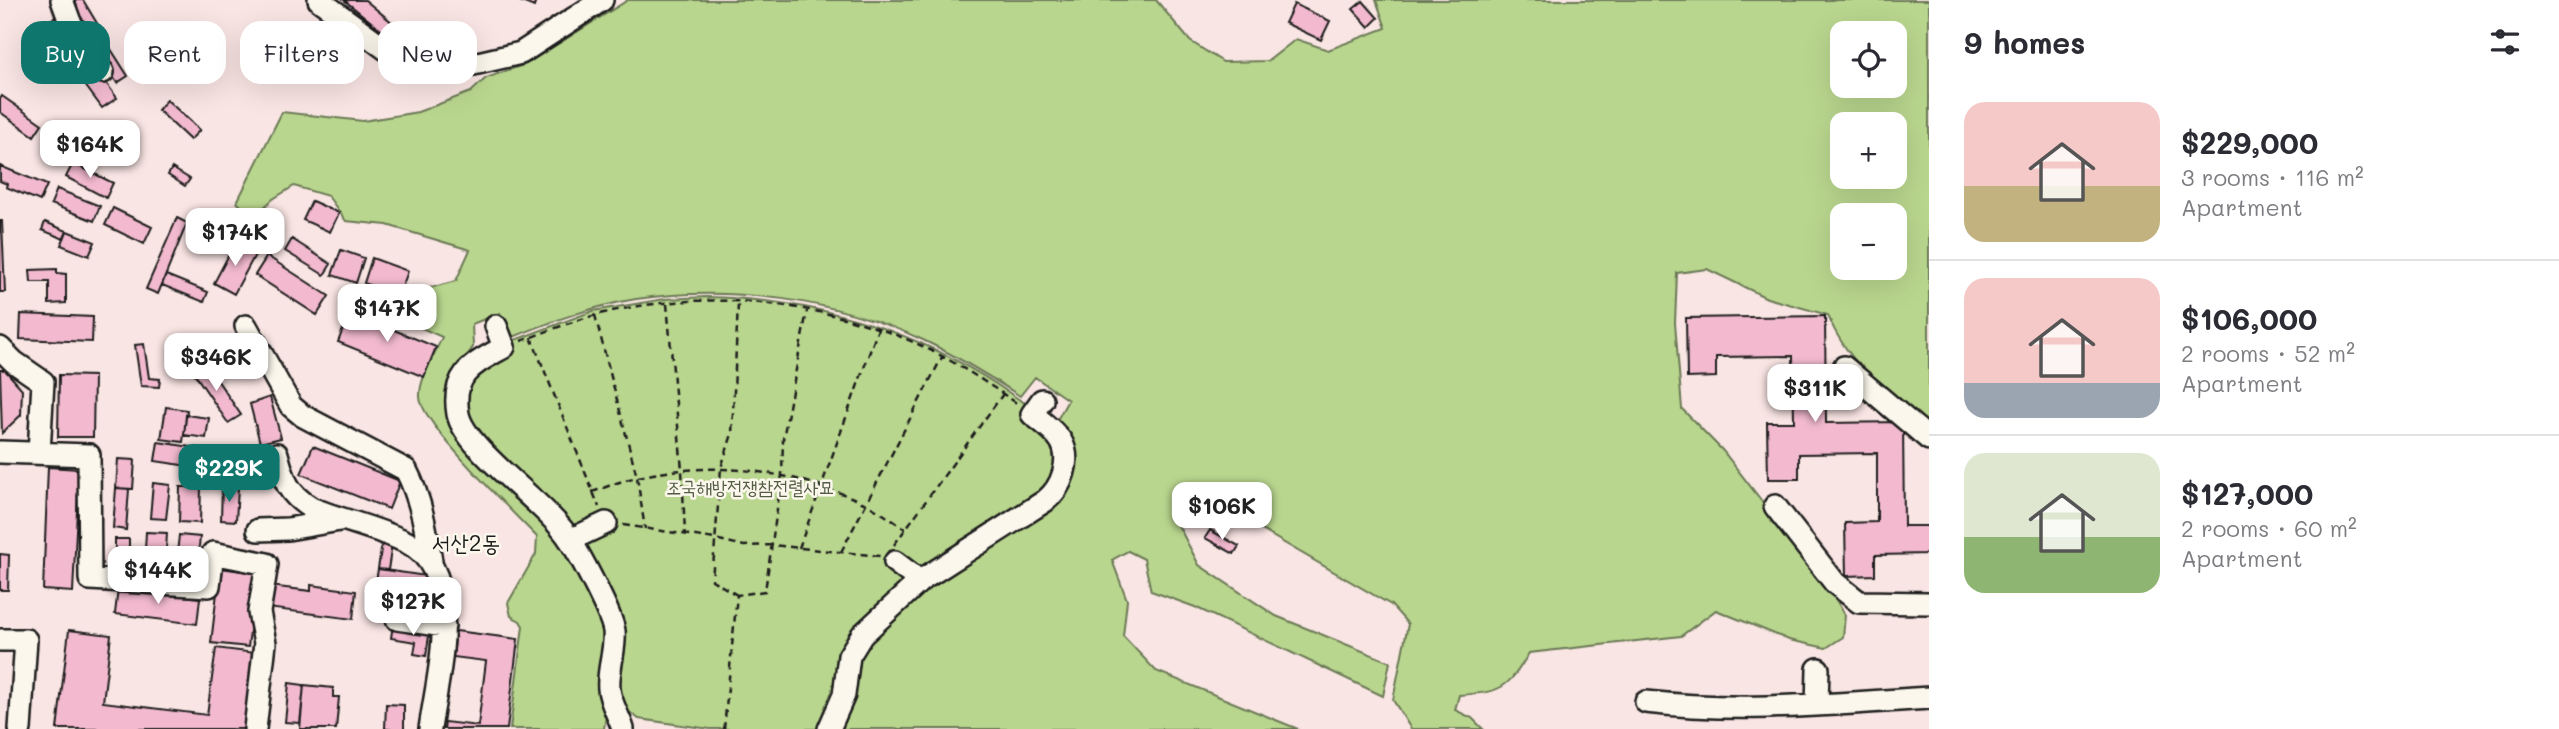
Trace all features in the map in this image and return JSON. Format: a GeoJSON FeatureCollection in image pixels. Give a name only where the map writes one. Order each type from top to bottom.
{"type":"FeatureCollection","features":[{"type":"Feature","properties":{"kind":"street"},"geometry":{"type":"LineString","coordinates":[[62,0],[69,21]]}},
{"type":"Feature","properties":{"kind":"street"},"geometry":{"type":"LineString","coordinates":[[319,0],[401,60],[432,68],[452,69],[522,53],[602,0]]}},
{"type":"Feature","properties":{"kind":"street"},"geometry":{"type":"LineString","coordinates":[[246,326],[291,406],[303,416],[406,470],[414,484],[425,521],[431,561],[443,592],[444,626],[430,729]]}},
{"type":"Feature","properties":{"kind":"street"},"geometry":{"type":"LineString","coordinates":[[496,326],[504,347],[468,368],[461,379],[457,399],[462,426],[467,435],[570,540],[614,632],[609,690],[623,729]]}},
{"type":"Feature","properties":{"kind":"street"},"geometry":{"type":"LineString","coordinates":[[0,348],[14,362],[43,382],[39,453]]}},
{"type":"Feature","properties":{"kind":"street"},"geometry":{"type":"LineString","coordinates":[[1844,367],[1929,439]]}},
{"type":"Feature","properties":{"kind":"street"},"geometry":{"type":"LineString","coordinates":[[829,729],[841,707],[849,656],[862,635],[920,581],[1045,501],[1055,491],[1064,469],[1064,449],[1037,407]]}},
{"type":"Feature","properties":{"kind":"street"},"geometry":{"type":"LineString","coordinates":[[0,452],[89,454],[90,579],[209,586],[213,553],[267,564],[259,612],[265,643],[255,729]]}},
{"type":"Feature","properties":{"kind":"street"},"geometry":{"type":"LineString","coordinates":[[277,454],[285,483],[298,499],[311,508],[410,544],[431,561]]}},
{"type":"Feature","properties":{"kind":"street"},"geometry":{"type":"LineString","coordinates":[[1775,506],[1835,583],[1859,602],[1929,603]]}},
{"type":"Feature","properties":{"kind":"street"},"geometry":{"type":"LineString","coordinates":[[258,530],[288,529],[342,520]]}},
{"type":"Feature","properties":{"kind":"street"},"geometry":{"type":"LineString","coordinates":[[570,540],[606,523]]}},
{"type":"Feature","properties":{"kind":"street"},"geometry":{"type":"LineString","coordinates":[[891,559],[920,581]]}},
{"type":"Feature","properties":{"kind":"street"},"geometry":{"type":"LineString","coordinates":[[397,619],[444,626]]}},
{"type":"Feature","properties":{"kind":"street"},"geometry":{"type":"LineString","coordinates":[[0,640],[26,640],[20,729]]}},
{"type":"Feature","properties":{"kind":"street"},"geometry":{"type":"LineString","coordinates":[[1817,705],[1818,669]]}},
{"type":"Feature","properties":{"kind":"street"},"geometry":{"type":"LineString","coordinates":[[1646,702],[1685,707],[1756,709],[1929,698]]}},
{"type":"Feature","properties":{"kind":"path"},"geometry":{"type":"LineString","coordinates":[[667,303],[685,535]]}},
{"type":"Feature","properties":{"kind":"path"},"geometry":{"type":"LineString","coordinates":[[504,347],[595,315],[667,303],[738,303],[807,311],[878,329],[913,342],[1003,394],[1037,407]]}},
{"type":"Feature","properties":{"kind":"path"},"geometry":{"type":"LineString","coordinates":[[738,303],[732,434],[721,468],[712,580],[737,595],[765,591],[782,475],[783,439],[807,311]]}},
{"type":"Feature","properties":{"kind":"path"},"geometry":{"type":"LineString","coordinates":[[595,315],[637,477],[645,529]]}},
{"type":"Feature","properties":{"kind":"path"},"geometry":{"type":"LineString","coordinates":[[799,548],[878,329]]}},
{"type":"Feature","properties":{"kind":"path"},"geometry":{"type":"LineString","coordinates":[[531,337],[606,523],[715,539],[744,546],[771,545],[891,559],[905,528],[1003,394]]}},
{"type":"Feature","properties":{"kind":"path"},"geometry":{"type":"LineString","coordinates":[[841,552],[942,357]]}},
{"type":"Feature","properties":{"kind":"path"},"geometry":{"type":"LineString","coordinates":[[592,492],[637,477],[682,470],[721,468],[782,475],[822,486],[866,504],[905,528]]}},
{"type":"Feature","properties":{"kind":"path"},"geometry":{"type":"LineString","coordinates":[[724,729],[737,595]]}},
{"type":"Feature","properties":{"kind":"green space"},"geometry":{"type":"Polygon","coordinates":[[[628,0],[1156,0],[1190,41],[1223,62],[1268,61],[1296,39],[1328,50],[1386,28],[1376,0],[1929,0],[1929,429],[1871,378],[1846,348],[1828,315],[1767,298],[1707,269],[1677,273],[1675,323],[1682,409],[1723,451],[1829,588],[1845,615],[1843,637],[1826,648],[1789,640],[1716,610],[1681,636],[1529,653],[1515,675],[1501,687],[1459,695],[1455,710],[1472,718],[1483,729],[1411,729],[1393,700],[1408,624],[1391,605],[1222,507],[1196,506],[1178,525],[1199,565],[1276,616],[1390,662],[1383,696],[1195,607],[1151,591],[1144,559],[1128,551],[1112,560],[1127,600],[1123,636],[1156,671],[1298,729],[839,729],[855,699],[861,649],[922,584],[1057,501],[1057,420],[1068,400],[1035,377],[1020,396],[948,353],[889,326],[855,314],[783,299],[709,294],[636,299],[573,315],[513,337],[500,313],[472,324],[473,347],[457,370],[450,411],[563,543],[606,626],[607,708],[604,729],[510,729],[523,626],[511,616],[508,603],[536,554],[537,537],[451,447],[424,410],[420,390],[442,337],[395,316],[407,294],[456,281],[470,250],[387,225],[346,221],[328,196],[294,186],[273,199],[252,218],[237,202],[282,112],[363,121],[418,112],[471,92],[486,78],[526,64],[628,0]]]}},
{"type":"Feature","properties":{"kind":"green space","name":"조국해방전쟁참전렬사묘"},"geometry":{"type":"Polygon","coordinates":[[[706,297],[788,304],[827,312],[904,336],[976,372],[1041,413],[1055,425],[1061,441],[1069,471],[922,583],[864,635],[834,729],[710,729],[639,719],[621,706],[612,641],[578,562],[455,416],[477,354],[593,311],[665,299],[706,297]]]}},
{"type":"Feature","properties":{"kind":"building"},"geometry":{"type":"Polygon","coordinates":[[[66,0],[83,0],[96,21],[78,21],[66,0]]]}},
{"type":"Feature","properties":{"kind":"building"},"geometry":{"type":"Polygon","coordinates":[[[344,0],[365,0],[390,21],[378,21],[378,28],[344,0]]]}},
{"type":"Feature","properties":{"kind":"building"},"geometry":{"type":"Polygon","coordinates":[[[517,0],[536,0],[534,7],[517,0]]]}},
{"type":"Feature","properties":{"kind":"building"},"geometry":{"type":"Polygon","coordinates":[[[1363,1],[1378,18],[1369,27],[1353,9],[1363,1]]]}},
{"type":"Feature","properties":{"kind":"building"},"geometry":{"type":"Polygon","coordinates":[[[1294,4],[1330,21],[1321,40],[1285,23],[1294,4]]]}},
{"type":"Feature","properties":{"kind":"building"},"geometry":{"type":"Polygon","coordinates":[[[61,14],[64,21],[50,21],[61,14]]]}},
{"type":"Feature","properties":{"kind":"building"},"geometry":{"type":"Polygon","coordinates":[[[110,48],[124,70],[124,79],[117,83],[110,72],[110,48]]]}},
{"type":"Feature","properties":{"kind":"building"},"geometry":{"type":"Polygon","coordinates":[[[84,84],[107,84],[117,98],[102,108],[84,84]]]}},
{"type":"Feature","properties":{"kind":"building"},"geometry":{"type":"Polygon","coordinates":[[[2,96],[42,124],[34,136],[0,112],[2,96]]]}},
{"type":"Feature","properties":{"kind":"building"},"geometry":{"type":"Polygon","coordinates":[[[167,100],[200,130],[190,140],[158,110],[167,100]]]}},
{"type":"Feature","properties":{"kind":"building"},"geometry":{"type":"Polygon","coordinates":[[[73,163],[113,183],[106,198],[66,177],[73,163]]]}},
{"type":"Feature","properties":{"kind":"building"},"geometry":{"type":"Polygon","coordinates":[[[0,166],[47,185],[40,201],[6,187],[7,184],[0,181],[0,166]]]}},
{"type":"Feature","properties":{"kind":"building"},"geometry":{"type":"Polygon","coordinates":[[[172,168],[190,179],[185,186],[168,175],[172,168]]]}},
{"type":"Feature","properties":{"kind":"building"},"geometry":{"type":"Polygon","coordinates":[[[57,189],[100,206],[94,221],[51,204],[57,189]]]}},
{"type":"Feature","properties":{"kind":"building"},"geometry":{"type":"Polygon","coordinates":[[[312,201],[339,213],[330,232],[303,220],[312,201]]]}},
{"type":"Feature","properties":{"kind":"building"},"geometry":{"type":"Polygon","coordinates":[[[113,208],[152,227],[144,244],[105,225],[113,208]]]}},
{"type":"Feature","properties":{"kind":"building"},"geometry":{"type":"Polygon","coordinates":[[[177,218],[187,223],[158,294],[146,289],[177,218]]]}},
{"type":"Feature","properties":{"kind":"building"},"geometry":{"type":"Polygon","coordinates":[[[2,221],[5,292],[0,292],[2,221]]]}},
{"type":"Feature","properties":{"kind":"building"},"geometry":{"type":"Polygon","coordinates":[[[45,222],[67,231],[64,239],[42,230],[45,222]]]}},
{"type":"Feature","properties":{"kind":"building"},"geometry":{"type":"Polygon","coordinates":[[[67,231],[95,242],[89,256],[61,245],[67,231]]]}},
{"type":"Feature","properties":{"kind":"building"},"geometry":{"type":"Polygon","coordinates":[[[292,239],[331,264],[324,275],[285,251],[292,239]]]}},
{"type":"Feature","properties":{"kind":"building"},"geometry":{"type":"Polygon","coordinates":[[[235,243],[256,253],[234,294],[214,283],[235,243]]]}},
{"type":"Feature","properties":{"kind":"building"},"geometry":{"type":"Polygon","coordinates":[[[341,250],[364,258],[356,283],[332,275],[341,250]]]}},
{"type":"Feature","properties":{"kind":"building"},"geometry":{"type":"Polygon","coordinates":[[[267,256],[329,296],[317,315],[255,275],[267,256]]]}},
{"type":"Feature","properties":{"kind":"building"},"geometry":{"type":"Polygon","coordinates":[[[372,258],[408,271],[399,296],[364,283],[372,258]]]}},
{"type":"Feature","properties":{"kind":"building"},"geometry":{"type":"Polygon","coordinates":[[[57,269],[57,273],[66,274],[66,303],[49,304],[49,282],[31,282],[30,270],[57,269]]]}},
{"type":"Feature","properties":{"kind":"building"},"geometry":{"type":"Polygon","coordinates":[[[166,275],[208,292],[204,302],[162,285],[166,275]]]}},
{"type":"Feature","properties":{"kind":"building"},"geometry":{"type":"Polygon","coordinates":[[[350,312],[436,347],[424,377],[338,342],[350,312]]]}},
{"type":"Feature","properties":{"kind":"building"},"geometry":{"type":"Polygon","coordinates":[[[21,314],[93,317],[92,342],[20,339],[21,314]]]}},
{"type":"Feature","properties":{"kind":"building"},"geometry":{"type":"Polygon","coordinates":[[[1825,316],[1826,423],[1903,422],[1904,526],[1929,526],[1929,554],[1875,555],[1875,575],[1846,576],[1845,523],[1877,522],[1877,453],[1799,454],[1799,479],[1768,479],[1767,422],[1794,422],[1793,356],[1716,357],[1716,377],[1687,378],[1686,318],[1825,316]]]}},
{"type":"Feature","properties":{"kind":"building"},"geometry":{"type":"Polygon","coordinates":[[[144,344],[149,378],[160,379],[159,387],[141,386],[135,345],[144,344]]]}},
{"type":"Feature","properties":{"kind":"building"},"geometry":{"type":"Polygon","coordinates":[[[205,362],[241,415],[228,423],[192,370],[205,362]]]}},
{"type":"Feature","properties":{"kind":"building"},"geometry":{"type":"Polygon","coordinates":[[[0,370],[5,370],[22,389],[21,415],[2,433],[0,370]]]}},
{"type":"Feature","properties":{"kind":"building"},"geometry":{"type":"Polygon","coordinates":[[[59,375],[94,376],[93,437],[58,437],[59,375]]]}},
{"type":"Feature","properties":{"kind":"building"},"geometry":{"type":"Polygon","coordinates":[[[270,397],[281,438],[260,443],[250,404],[270,397]]]}},
{"type":"Feature","properties":{"kind":"building"},"geometry":{"type":"Polygon","coordinates":[[[166,407],[187,410],[183,442],[161,439],[166,407]]]}},
{"type":"Feature","properties":{"kind":"building"},"geometry":{"type":"Polygon","coordinates":[[[186,415],[209,418],[206,438],[184,435],[186,415]]]}},
{"type":"Feature","properties":{"kind":"building"},"geometry":{"type":"Polygon","coordinates":[[[158,442],[198,448],[195,467],[155,461],[158,442]]]}},
{"type":"Feature","properties":{"kind":"building"},"geometry":{"type":"Polygon","coordinates":[[[313,446],[400,481],[389,509],[301,474],[313,446]]]}},
{"type":"Feature","properties":{"kind":"building"},"geometry":{"type":"Polygon","coordinates":[[[118,459],[135,460],[133,489],[116,488],[118,459]]]}},
{"type":"Feature","properties":{"kind":"building"},"geometry":{"type":"Polygon","coordinates":[[[48,467],[79,469],[73,592],[43,590],[48,467]]]}},
{"type":"Feature","properties":{"kind":"building"},"geometry":{"type":"Polygon","coordinates":[[[153,483],[170,485],[166,519],[150,518],[153,483]]]}},
{"type":"Feature","properties":{"kind":"building"},"geometry":{"type":"Polygon","coordinates":[[[180,487],[201,487],[200,523],[179,522],[180,487]]]}},
{"type":"Feature","properties":{"kind":"building"},"geometry":{"type":"Polygon","coordinates":[[[222,487],[238,488],[236,521],[221,520],[222,487]]]}},
{"type":"Feature","properties":{"kind":"building"},"geometry":{"type":"Polygon","coordinates":[[[116,488],[129,489],[126,530],[113,528],[116,488]]]}},
{"type":"Feature","properties":{"kind":"building"},"geometry":{"type":"Polygon","coordinates":[[[1210,530],[1239,546],[1234,554],[1205,538],[1210,530]]]}},
{"type":"Feature","properties":{"kind":"building"},"geometry":{"type":"Polygon","coordinates":[[[146,532],[167,533],[165,568],[144,567],[146,532]]]}},
{"type":"Feature","properties":{"kind":"building"},"geometry":{"type":"Polygon","coordinates":[[[179,535],[200,537],[196,575],[175,573],[179,535]]]}},
{"type":"Feature","properties":{"kind":"building"},"geometry":{"type":"Polygon","coordinates":[[[115,539],[129,539],[129,550],[115,550],[115,539]]]}},
{"type":"Feature","properties":{"kind":"building"},"geometry":{"type":"Polygon","coordinates":[[[382,543],[392,544],[388,570],[378,569],[382,543]]]}},
{"type":"Feature","properties":{"kind":"building"},"geometry":{"type":"Polygon","coordinates":[[[0,554],[9,555],[8,590],[0,590],[0,554]]]}},
{"type":"Feature","properties":{"kind":"building"},"geometry":{"type":"Polygon","coordinates":[[[220,568],[257,573],[248,647],[211,643],[220,568]]]}},
{"type":"Feature","properties":{"kind":"building"},"geometry":{"type":"Polygon","coordinates":[[[378,569],[433,577],[429,608],[373,600],[378,569]]]}},
{"type":"Feature","properties":{"kind":"building"},"geometry":{"type":"Polygon","coordinates":[[[311,585],[356,591],[353,619],[267,608],[270,586],[311,591],[311,585]]]}},
{"type":"Feature","properties":{"kind":"building"},"geometry":{"type":"Polygon","coordinates":[[[118,588],[200,598],[197,624],[115,614],[118,588]]]}},
{"type":"Feature","properties":{"kind":"building"},"geometry":{"type":"Polygon","coordinates":[[[393,624],[430,629],[426,656],[414,654],[416,642],[391,638],[393,624]]]}},
{"type":"Feature","properties":{"kind":"building"},"geometry":{"type":"Polygon","coordinates":[[[69,630],[111,635],[103,702],[207,715],[216,648],[255,653],[246,729],[57,729],[69,630]]]}},
{"type":"Feature","properties":{"kind":"building"},"geometry":{"type":"Polygon","coordinates":[[[456,631],[518,639],[507,729],[444,729],[445,722],[478,726],[486,661],[453,657],[456,631]]]}},
{"type":"Feature","properties":{"kind":"building"},"geometry":{"type":"Polygon","coordinates":[[[289,683],[304,685],[300,723],[285,722],[289,683]]]}},
{"type":"Feature","properties":{"kind":"building"},"geometry":{"type":"Polygon","coordinates":[[[304,685],[333,688],[333,697],[339,697],[336,729],[300,729],[304,685]]]}},
{"type":"Feature","properties":{"kind":"building"},"geometry":{"type":"Polygon","coordinates":[[[386,704],[404,705],[404,729],[385,729],[386,704]]]}},
{"type":"Feature","properties":{"kind":"district","name":"서산2동"},"geometry":{"type":"Point","coordinates":[466,543]}}]}
